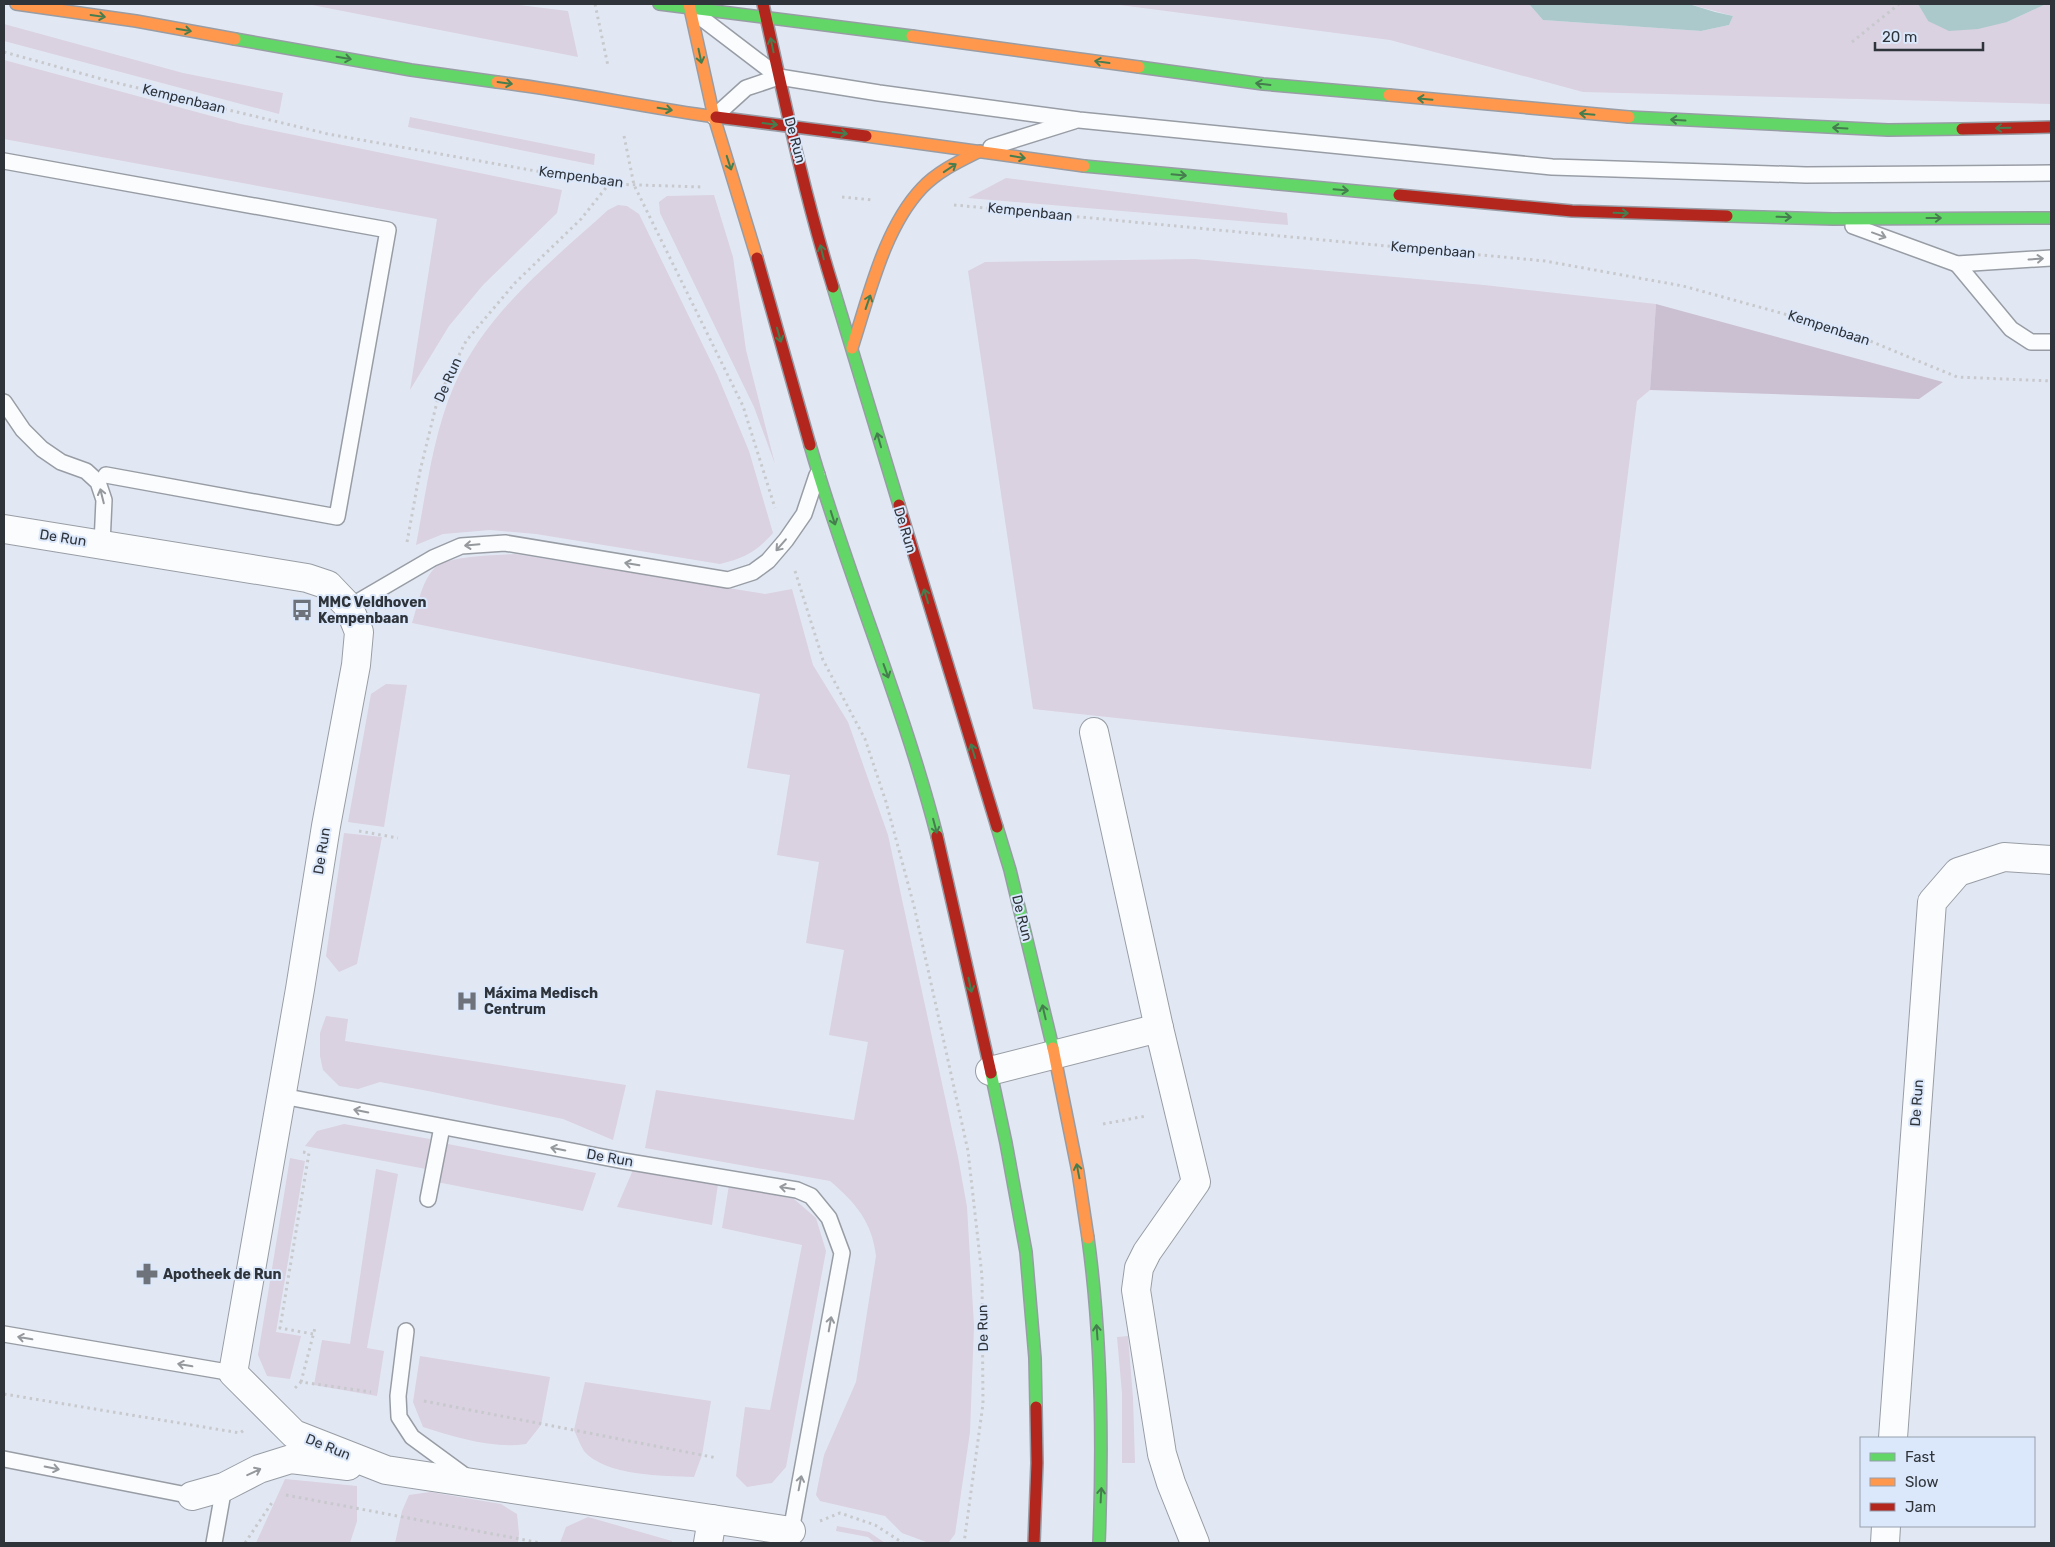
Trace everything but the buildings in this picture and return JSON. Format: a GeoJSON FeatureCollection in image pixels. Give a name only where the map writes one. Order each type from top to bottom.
{"type":"FeatureCollection","features":[{"type":"Feature","properties":{"kind":"main road"},"geometry":{"type":"LineString","coordinates":[[16,4],[136,21],[411,70],[552,89],[616,102],[714,117],[1074,165],[1572,211],[1833,219],[2051,218]]}},
{"type":"Feature","properties":{"kind":"main road"},"geometry":{"type":"LineString","coordinates":[[659,4],[865,28],[1263,84],[1635,118],[1888,130],[2051,127]]}},
{"type":"Feature","properties":{"kind":"main road","name":"De Run"},"geometry":{"type":"LineString","coordinates":[[763,4],[823,255],[1010,870],[1054,1054],[1082,1194],[1093,1276],[1100,1376],[1102,1476],[1099,1543]]}},
{"type":"Feature","properties":{"kind":"main road"},"geometry":{"type":"LineString","coordinates":[[689,6],[714,117],[737,189],[818,471],[923,781],[944,862],[1006,1143],[1026,1252],[1035,1358],[1036,1463],[1034,1543]]}},
{"type":"Feature","properties":{"kind":"main road"},"geometry":{"type":"LineString","coordinates":[[852,348],[890,240],[910,202],[923,187],[939,175],[980,151]]}},
{"type":"Feature","properties":{"kind":"street","name":"De Run"},"geometry":{"type":"LineString","coordinates":[[4,528],[307,578],[328,585],[350,607],[359,632],[356,665],[326,826],[282,1096],[233,1373],[294,1434],[386,1470],[475,1483],[710,1531],[791,1531]]}},
{"type":"Feature","properties":{"kind":"street"},"geometry":{"type":"LineString","coordinates":[[1094,732],[1159,1028],[1196,1182],[1147,1252],[1139,1268],[1136,1290],[1162,1454],[1171,1484],[1195,1543]]}},
{"type":"Feature","properties":{"kind":"street","name":"De Run"},"geometry":{"type":"LineString","coordinates":[[1892,1437],[1932,902],[1958,872],[2004,857],[2051,860]]}},
{"type":"Feature","properties":{"kind":"street"},"geometry":{"type":"LineString","coordinates":[[990,1071],[1159,1028]]}},
{"type":"Feature","properties":{"kind":"street"},"geometry":{"type":"LineString","coordinates":[[192,1496],[224,1487],[260,1469],[291,1459],[386,1470]]}},
{"type":"Feature","properties":{"kind":"street"},"geometry":{"type":"LineString","coordinates":[[1885,1543],[1886,1527]]}},
{"type":"Feature","properties":{"kind":"lane"},"geometry":{"type":"LineString","coordinates":[[689,6],[779,77]]}},
{"type":"Feature","properties":{"kind":"lane"},"geometry":{"type":"LineString","coordinates":[[714,117],[746,88],[779,77],[879,93],[1079,120],[1552,167],[1806,175],[2051,173]]}},
{"type":"Feature","properties":{"kind":"lane"},"geometry":{"type":"LineString","coordinates":[[980,151],[1079,120]]}},
{"type":"Feature","properties":{"kind":"lane"},"geometry":{"type":"LineString","coordinates":[[4,161],[388,230],[337,517],[106,475]]}},
{"type":"Feature","properties":{"kind":"lane"},"geometry":{"type":"LineString","coordinates":[[1833,219],[1957,264],[2051,258]]}},
{"type":"Feature","properties":{"kind":"lane"},"geometry":{"type":"LineString","coordinates":[[1957,264],[2011,329],[2031,342],[2051,342]]}},
{"type":"Feature","properties":{"kind":"lane"},"geometry":{"type":"LineString","coordinates":[[4,402],[23,430],[42,448],[61,462],[86,470],[98,482],[104,500],[102,544]]}},
{"type":"Feature","properties":{"kind":"lane"},"geometry":{"type":"LineString","coordinates":[[350,607],[433,558],[461,546],[505,543],[728,580],[752,572],[768,561],[786,540],[804,514],[818,471]]}},
{"type":"Feature","properties":{"kind":"lane","name":"De Run"},"geometry":{"type":"LineString","coordinates":[[282,1096],[624,1161],[796,1190],[811,1196],[830,1218],[842,1254],[791,1531]]}},
{"type":"Feature","properties":{"kind":"lane"},"geometry":{"type":"LineString","coordinates":[[428,1199],[442,1126]]}},
{"type":"Feature","properties":{"kind":"lane"},"geometry":{"type":"LineString","coordinates":[[406,1330],[398,1396],[399,1417],[412,1437],[475,1483]]}},
{"type":"Feature","properties":{"kind":"lane"},"geometry":{"type":"LineString","coordinates":[[4,1334],[233,1373]]}},
{"type":"Feature","properties":{"kind":"lane"},"geometry":{"type":"LineString","coordinates":[[4,1459],[192,1496]]}},
{"type":"Feature","properties":{"kind":"lane"},"geometry":{"type":"LineString","coordinates":[[214,1543],[224,1487]]}},
{"type":"Feature","properties":{"kind":"path"},"geometry":{"type":"LineString","coordinates":[[1852,42],[1899,4]]}},
{"type":"Feature","properties":{"kind":"path","name":"Kempenbaan"},"geometry":{"type":"LineString","coordinates":[[4,52],[109,81],[328,134],[609,184],[737,189]]}},
{"type":"Feature","properties":{"kind":"path","name":"De Run"},"geometry":{"type":"LineString","coordinates":[[405,551],[420,472],[438,398],[466,341],[515,283],[582,219],[609,184]]}},
{"type":"Feature","properties":{"kind":"path","name":"De Run"},"geometry":{"type":"LineString","coordinates":[[634,184],[743,406],[823,660],[866,739],[886,802],[914,906],[968,1151],[982,1276],[984,1404],[964,1543]]}},
{"type":"Feature","properties":{"kind":"path","name":"Kempenbaan"},"geometry":{"type":"LineString","coordinates":[[810,195],[973,206],[1545,261],[1683,286],[1846,331],[1957,377],[2051,382]]}},
{"type":"Feature","properties":{"kind":"path"},"geometry":{"type":"LineString","coordinates":[[326,826],[398,838]]}},
{"type":"Feature","properties":{"kind":"path"},"geometry":{"type":"LineString","coordinates":[[272,1146],[309,1153],[280,1328],[313,1334]]}},
{"type":"Feature","properties":{"kind":"path"},"geometry":{"type":"LineString","coordinates":[[4,1394],[240,1433],[301,1382],[315,1328]]}},
{"type":"Feature","properties":{"kind":"path"},"geometry":{"type":"LineString","coordinates":[[301,1382],[398,1396],[717,1458]]}},
{"type":"Feature","properties":{"kind":"path"},"geometry":{"type":"LineString","coordinates":[[240,1433],[260,1469]]}},
{"type":"Feature","properties":{"kind":"path"},"geometry":{"type":"LineString","coordinates":[[245,1543],[277,1494],[541,1543]]}},
{"type":"Feature","properties":{"kind":"path"},"geometry":{"type":"LineString","coordinates":[[791,1531],[840,1513],[875,1524],[903,1543]]}},
{"type":"Feature","properties":{"kind":"shaded area"},"geometry":{"type":"Polygon","coordinates":[[[307,4],[511,4],[568,11],[578,57],[307,4]]]}},
{"type":"Feature","properties":{"kind":"shaded area"},"geometry":{"type":"Polygon","coordinates":[[[1112,4],[1529,4],[1543,20],[1701,31],[1729,25],[1733,16],[1689,4],[1918,4],[1928,21],[2007,22],[2046,4],[2051,4],[2051,104],[1583,92],[1390,40],[1112,4]]]}},
{"type":"Feature","properties":{"kind":"shaded area"},"geometry":{"type":"Polygon","coordinates":[[[1529,4],[1689,4],[1733,16],[1729,25],[1701,31],[1543,20],[1529,4]]]}},
{"type":"Feature","properties":{"kind":"shaded area"},"geometry":{"type":"Polygon","coordinates":[[[1918,4],[2046,4],[2007,22],[1978,29],[1949,31],[1928,21],[1918,4]]]}},
{"type":"Feature","properties":{"kind":"shaded area"},"geometry":{"type":"Polygon","coordinates":[[[4,24],[183,73],[283,93],[279,114],[4,41],[4,24]]]}},
{"type":"Feature","properties":{"kind":"shaded area"},"geometry":{"type":"Polygon","coordinates":[[[4,60],[241,124],[562,190],[557,213],[483,285],[449,326],[410,390],[437,219],[4,139],[4,60]]]}},
{"type":"Feature","properties":{"kind":"shaded area"},"geometry":{"type":"Polygon","coordinates":[[[410,117],[595,154],[594,165],[408,127],[410,117]]]}},
{"type":"Feature","properties":{"kind":"shaded area"},"geometry":{"type":"Polygon","coordinates":[[[1006,178],[1287,213],[1288,225],[968,198],[1006,178]]]}},
{"type":"Feature","properties":{"kind":"shaded area"},"geometry":{"type":"Polygon","coordinates":[[[714,195],[733,257],[746,350],[775,464],[754,407],[660,213],[659,202],[667,196],[714,195]]]}},
{"type":"Feature","properties":{"kind":"shaded area"},"geometry":{"type":"Polygon","coordinates":[[[618,205],[627,206],[639,214],[717,374],[749,451],[773,533],[761,545],[749,553],[720,564],[536,534],[490,530],[443,534],[416,545],[435,444],[447,404],[467,360],[483,335],[521,290],[608,210],[618,205]]]}},
{"type":"Feature","properties":{"kind":"shaded area"},"geometry":{"type":"Polygon","coordinates":[[[1195,259],[1484,285],[1656,304],[1650,390],[1637,401],[1591,769],[1033,709],[968,271],[985,262],[1195,259]]]}},
{"type":"Feature","properties":{"kind":"shaded area"},"geometry":{"type":"Polygon","coordinates":[[[1656,304],[1943,382],[1919,399],[1650,390],[1656,304]]]}},
{"type":"Feature","properties":{"kind":"shaded area"},"geometry":{"type":"Polygon","coordinates":[[[515,554],[765,594],[792,589],[813,665],[848,722],[888,835],[958,1157],[967,1207],[974,1326],[970,1432],[955,1534],[949,1542],[929,1543],[902,1533],[885,1516],[820,1501],[816,1495],[824,1455],[856,1382],[876,1256],[867,1223],[855,1205],[830,1181],[645,1148],[656,1090],[854,1120],[868,1042],[829,1035],[844,950],[806,943],[819,862],[777,855],[790,775],[747,768],[760,694],[412,623],[424,585],[437,566],[463,558],[515,554]]]}},
{"type":"Feature","properties":{"kind":"shaded area"},"geometry":{"type":"Polygon","coordinates":[[[386,684],[407,685],[384,827],[348,822],[371,694],[386,684]]]}},
{"type":"Feature","properties":{"kind":"shaded area"},"geometry":{"type":"Polygon","coordinates":[[[344,833],[382,837],[357,964],[339,972],[326,956],[344,833]]]}},
{"type":"Feature","properties":{"kind":"shaded area"},"geometry":{"type":"Polygon","coordinates":[[[326,1016],[348,1019],[345,1041],[626,1085],[613,1140],[563,1119],[428,1091],[380,1082],[358,1089],[339,1086],[323,1070],[320,1056],[320,1033],[326,1016]]]}},
{"type":"Feature","properties":{"kind":"shaded area"},"geometry":{"type":"Polygon","coordinates":[[[344,1124],[430,1139],[426,1169],[305,1146],[317,1131],[344,1124]]]}},
{"type":"Feature","properties":{"kind":"shaded area"},"geometry":{"type":"Polygon","coordinates":[[[443,1143],[596,1173],[583,1211],[437,1182],[443,1143]]]}},
{"type":"Feature","properties":{"kind":"shaded area"},"geometry":{"type":"Polygon","coordinates":[[[290,1158],[305,1161],[276,1332],[301,1336],[290,1379],[267,1376],[258,1355],[290,1158]]]}},
{"type":"Feature","properties":{"kind":"shaded area"},"geometry":{"type":"Polygon","coordinates":[[[376,1169],[398,1174],[367,1348],[384,1351],[377,1396],[314,1385],[322,1340],[350,1344],[376,1169]]]}},
{"type":"Feature","properties":{"kind":"shaded area"},"geometry":{"type":"Polygon","coordinates":[[[633,1170],[718,1184],[712,1225],[617,1207],[633,1170]]]}},
{"type":"Feature","properties":{"kind":"shaded area"},"geometry":{"type":"Polygon","coordinates":[[[729,1185],[794,1199],[816,1218],[826,1251],[786,1467],[772,1483],[747,1487],[736,1476],[745,1407],[770,1410],[802,1245],[722,1228],[729,1185]]]}},
{"type":"Feature","properties":{"kind":"shaded area"},"geometry":{"type":"Polygon","coordinates":[[[1128,1336],[1133,1398],[1135,1463],[1122,1463],[1122,1393],[1117,1337],[1128,1336]]]}},
{"type":"Feature","properties":{"kind":"shaded area"},"geometry":{"type":"Polygon","coordinates":[[[420,1356],[550,1377],[541,1425],[526,1444],[513,1445],[474,1441],[423,1427],[413,1402],[420,1356]]]}},
{"type":"Feature","properties":{"kind":"shaded area"},"geometry":{"type":"Polygon","coordinates":[[[585,1382],[711,1401],[702,1455],[694,1477],[652,1475],[620,1470],[594,1459],[584,1451],[574,1430],[585,1382]]]}},
{"type":"Feature","properties":{"kind":"shaded area"},"geometry":{"type":"Polygon","coordinates":[[[285,1479],[357,1486],[357,1521],[350,1543],[256,1543],[285,1479]]]}},
{"type":"Feature","properties":{"kind":"shaded area"},"geometry":{"type":"Polygon","coordinates":[[[430,1492],[501,1504],[517,1514],[518,1543],[395,1543],[402,1511],[409,1495],[430,1492]]]}},
{"type":"Feature","properties":{"kind":"shaded area"},"geometry":{"type":"Polygon","coordinates":[[[588,1517],[672,1541],[672,1543],[560,1543],[566,1527],[588,1517]]]}},
{"type":"Feature","properties":{"kind":"shaded area"},"geometry":{"type":"Polygon","coordinates":[[[837,1526],[869,1532],[885,1543],[875,1543],[868,1537],[836,1531],[837,1526]]]}},
{"type":"Feature","properties":{"kind":"traffic: fast"},"geometry":{"type":"LineString","coordinates":[[659,4],[912,36]]}},
{"type":"Feature","properties":{"kind":"traffic: fast"},"geometry":{"type":"LineString","coordinates":[[235,39],[411,70],[497,82]]}},
{"type":"Feature","properties":{"kind":"traffic: fast"},"geometry":{"type":"LineString","coordinates":[[1139,67],[1263,84],[1389,95]]}},
{"type":"Feature","properties":{"kind":"traffic: fast"},"geometry":{"type":"LineString","coordinates":[[1629,117],[1888,130],[1962,129]]}},
{"type":"Feature","properties":{"kind":"traffic: fast"},"geometry":{"type":"LineString","coordinates":[[1084,166],[1399,195]]}},
{"type":"Feature","properties":{"kind":"traffic: fast"},"geometry":{"type":"LineString","coordinates":[[1727,216],[1833,219],[2051,218]]}},
{"type":"Feature","properties":{"kind":"traffic: fast"},"geometry":{"type":"LineString","coordinates":[[833,287],[899,505]]}},
{"type":"Feature","properties":{"kind":"traffic: fast"},"geometry":{"type":"LineString","coordinates":[[810,445],[841,543],[908,737],[937,836]]}},
{"type":"Feature","properties":{"kind":"traffic: fast"},"geometry":{"type":"LineString","coordinates":[[997,827],[1010,870],[1053,1048]]}},
{"type":"Feature","properties":{"kind":"traffic: fast"},"geometry":{"type":"LineString","coordinates":[[991,1073],[1026,1252],[1035,1358],[1036,1407]]}},
{"type":"Feature","properties":{"kind":"traffic: fast"},"geometry":{"type":"LineString","coordinates":[[1088,1238],[1099,1352],[1101,1429],[1099,1543]]}},
{"type":"Feature","properties":{"kind":"traffic: slow"},"geometry":{"type":"LineString","coordinates":[[16,4],[136,21],[235,39]]}},
{"type":"Feature","properties":{"kind":"traffic: slow"},"geometry":{"type":"LineString","coordinates":[[689,4],[714,117],[757,258]]}},
{"type":"Feature","properties":{"kind":"traffic: slow"},"geometry":{"type":"LineString","coordinates":[[912,36],[1139,67]]}},
{"type":"Feature","properties":{"kind":"traffic: slow"},"geometry":{"type":"LineString","coordinates":[[497,82],[716,117]]}},
{"type":"Feature","properties":{"kind":"traffic: slow"},"geometry":{"type":"LineString","coordinates":[[1389,95],[1629,117]]}},
{"type":"Feature","properties":{"kind":"traffic: slow"},"geometry":{"type":"LineString","coordinates":[[866,136],[1084,166]]}},
{"type":"Feature","properties":{"kind":"traffic: slow"},"geometry":{"type":"LineString","coordinates":[[852,348],[879,264],[897,223],[909,204],[935,176],[980,151]]}},
{"type":"Feature","properties":{"kind":"traffic: slow"},"geometry":{"type":"LineString","coordinates":[[1053,1048],[1078,1172],[1088,1238]]}},
{"type":"Feature","properties":{"kind":"traffic: jam"},"geometry":{"type":"LineString","coordinates":[[763,4],[804,181],[833,287]]}},
{"type":"Feature","properties":{"kind":"traffic: jam"},"geometry":{"type":"LineString","coordinates":[[716,117],[866,136]]}},
{"type":"Feature","properties":{"kind":"traffic: jam"},"geometry":{"type":"LineString","coordinates":[[1962,129],[2051,127]]}},
{"type":"Feature","properties":{"kind":"traffic: jam"},"geometry":{"type":"LineString","coordinates":[[1399,195],[1572,211],[1727,216]]}},
{"type":"Feature","properties":{"kind":"traffic: jam"},"geometry":{"type":"LineString","coordinates":[[757,258],[810,445]]}},
{"type":"Feature","properties":{"kind":"traffic: jam"},"geometry":{"type":"LineString","coordinates":[[899,505],[997,827]]}},
{"type":"Feature","properties":{"kind":"traffic: jam"},"geometry":{"type":"LineString","coordinates":[[937,836],[991,1073]]}},
{"type":"Feature","properties":{"kind":"traffic: jam"},"geometry":{"type":"LineString","coordinates":[[1034,1543],[1037,1463],[1036,1407]]}},
{"type":"Feature","properties":{"kind":"place","name":"MMC Veldhoven Kempenbaan"},"geometry":{"type":"Point","coordinates":[302,610]}},
{"type":"Feature","properties":{"kind":"place","name":"Máxima Medisch Centrum"},"geometry":{"type":"Point","coordinates":[467,1001]}},
{"type":"Feature","properties":{"kind":"place","name":"Apotheek de Run"},"geometry":{"type":"Point","coordinates":[147,1274]}}]}
